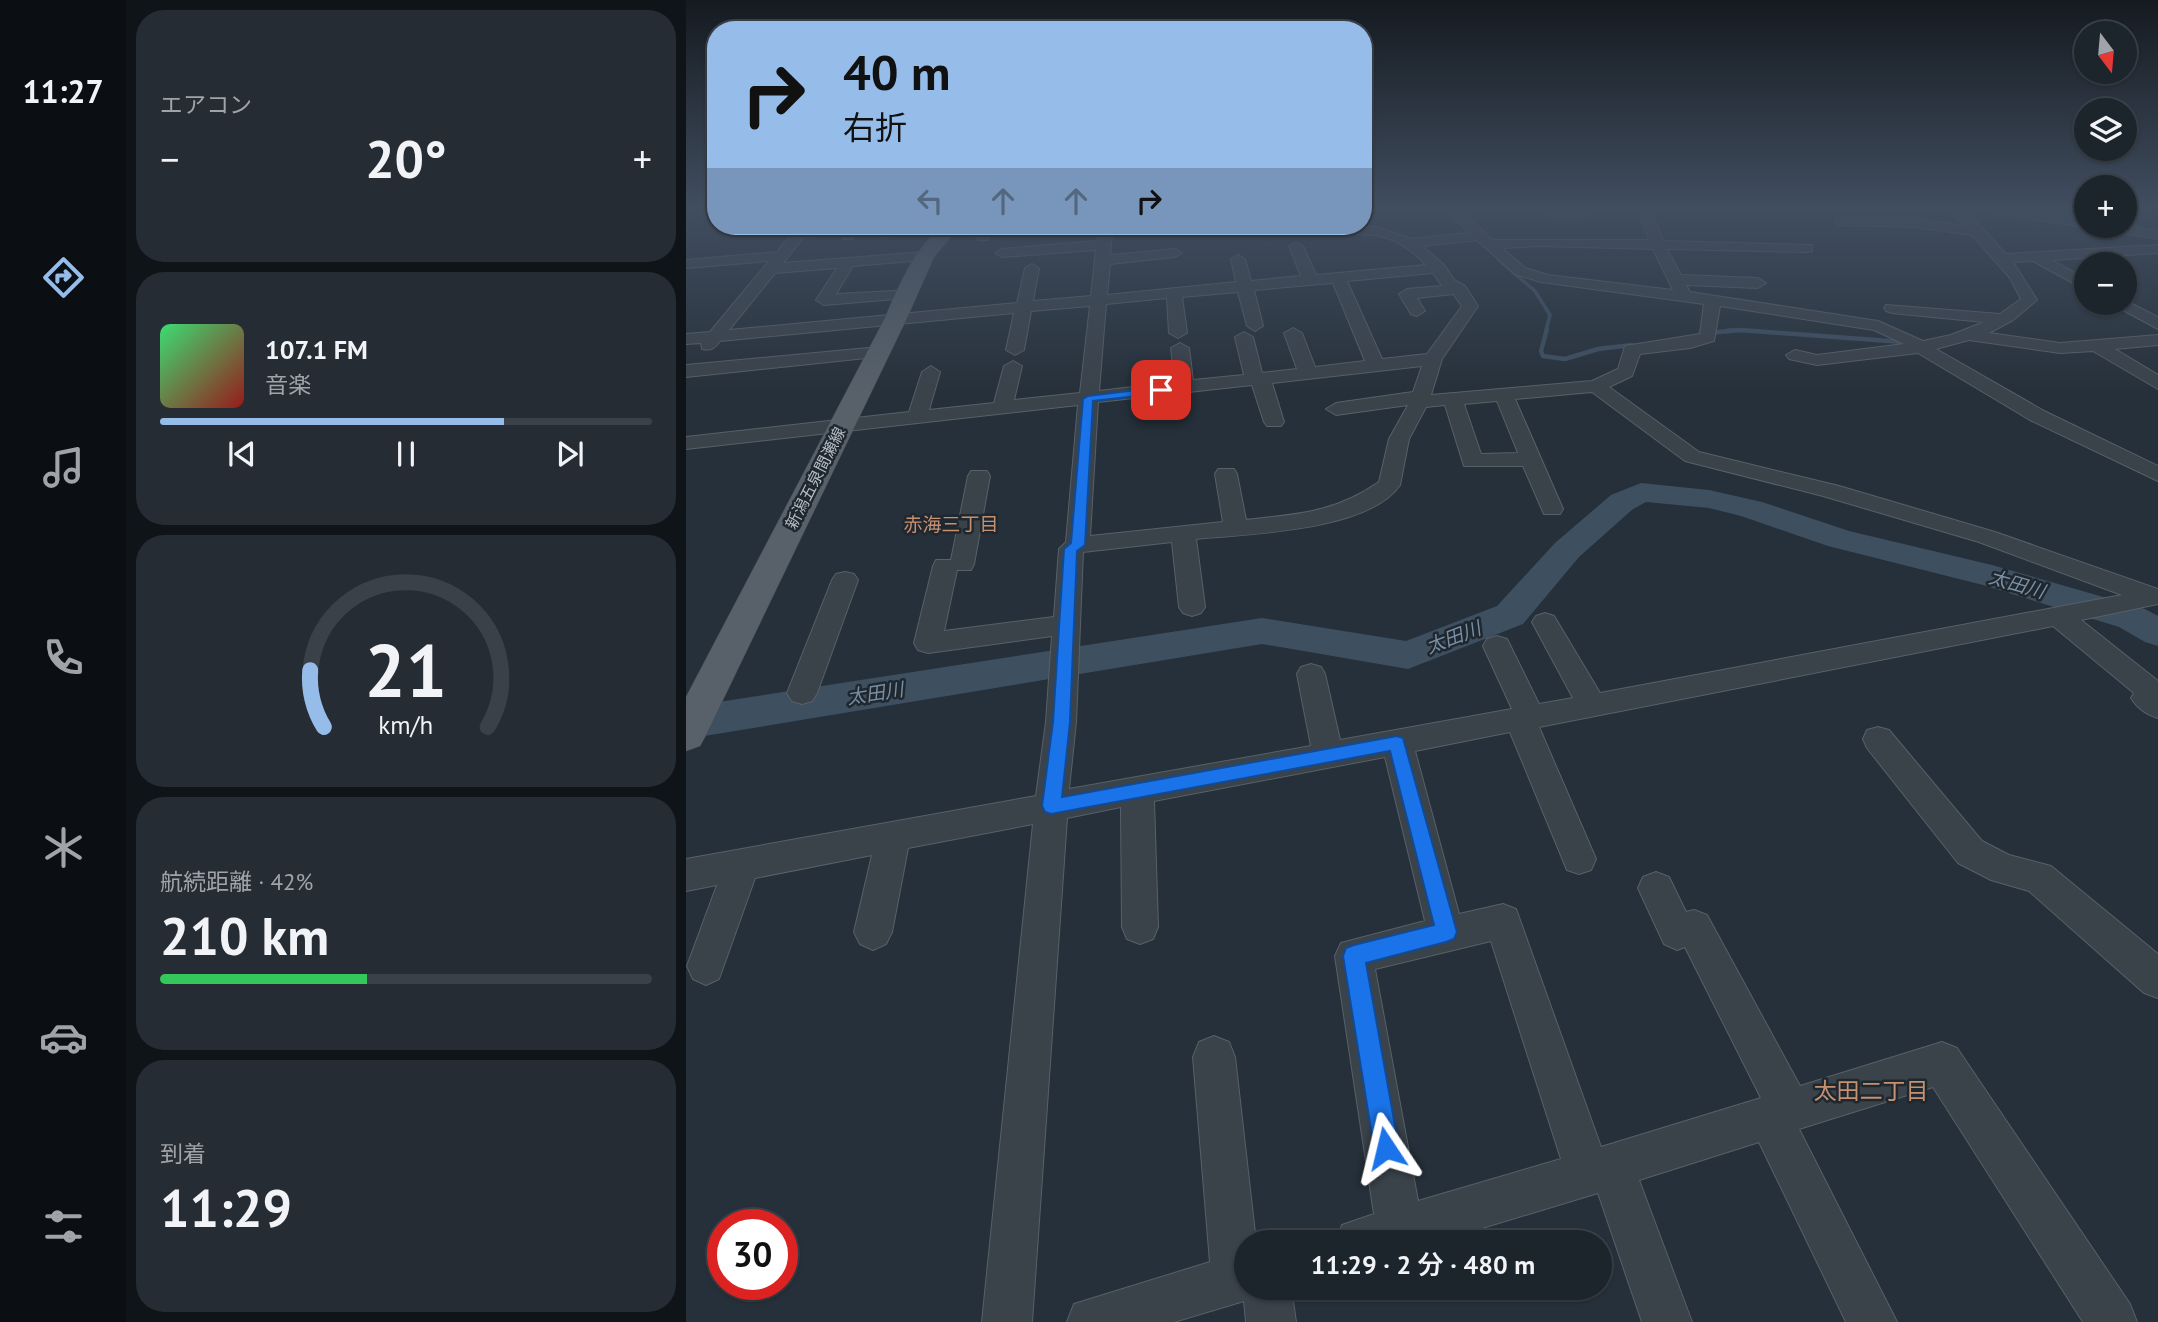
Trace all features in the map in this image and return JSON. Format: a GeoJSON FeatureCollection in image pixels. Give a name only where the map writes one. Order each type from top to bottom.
{"type":"FeatureCollection","features":[{"type":"Feature","properties":{"kind":"main road","name":"新潟五泉間瀬線"},"geometry":{"type":"LineString","coordinates":[[686,735],[918,271]]}},
{"type":"Feature","properties":{"kind":"street"},"geometry":{"type":"LineString","coordinates":[[686,371],[768,271]]}},
{"type":"Feature","properties":{"kind":"street"},"geometry":{"type":"LineString","coordinates":[[843,271],[824,300],[901,306],[961,306],[981,310],[1409,271]]}},
{"type":"Feature","properties":{"kind":"street"},"geometry":{"type":"LineString","coordinates":[[1002,408],[1031,271]]}},
{"type":"Feature","properties":{"kind":"street"},"geometry":{"type":"LineString","coordinates":[[1078,545],[1100,271]]}},
{"type":"Feature","properties":{"kind":"street"},"geometry":{"type":"LineString","coordinates":[[1176,271],[1179,341],[1185,388]]}},
{"type":"Feature","properties":{"kind":"street"},"geometry":{"type":"LineString","coordinates":[[1241,271],[1258,379],[1274,422]]}},
{"type":"Feature","properties":{"kind":"street"},"geometry":{"type":"LineString","coordinates":[[1306,271],[1310,280]]}},
{"type":"Feature","properties":{"kind":"street"},"geometry":{"type":"LineString","coordinates":[[1007,1322],[1051,806],[1062,722],[1071,549],[1078,545],[1315,519],[1362,504],[1389,485],[1399,439],[1420,400],[1433,359],[1470,306],[1466,294],[1446,282],[1440,271]]}},
{"type":"Feature","properties":{"kind":"street"},"geometry":{"type":"LineString","coordinates":[[1520,271],[1546,279],[1713,300],[1878,326],[1901,333],[1965,376],[2055,425],[2158,474]]}},
{"type":"Feature","properties":{"kind":"street"},"geometry":{"type":"LineString","coordinates":[[1671,271],[1684,296]]}},
{"type":"Feature","properties":{"kind":"street"},"geometry":{"type":"LineString","coordinates":[[1973,336],[2029,300],[2025,287],[2010,271]]}},
{"type":"Feature","properties":{"kind":"street"},"geometry":{"type":"LineString","coordinates":[[1338,277],[1376,366]]}},
{"type":"Feature","properties":{"kind":"street"},"geometry":{"type":"LineString","coordinates":[[1676,280],[1758,283]]}},
{"type":"Feature","properties":{"kind":"street"},"geometry":{"type":"LineString","coordinates":[[1417,311],[1407,295],[1459,289]]}},
{"type":"Feature","properties":{"kind":"street"},"geometry":{"type":"LineString","coordinates":[[1336,409],[1597,386],[1626,372],[1631,360],[1631,350],[1690,343],[1708,334],[1713,300]]}},
{"type":"Feature","properties":{"kind":"street"},"geometry":{"type":"LineString","coordinates":[[686,339],[901,306]]}},
{"type":"Feature","properties":{"kind":"street"},"geometry":{"type":"LineString","coordinates":[[2137,307],[2158,308]]}},
{"type":"Feature","properties":{"kind":"street"},"geometry":{"type":"LineString","coordinates":[[1892,308],[2003,319]]}},
{"type":"Feature","properties":{"kind":"street"},"geometry":{"type":"LineString","coordinates":[[975,334],[981,310]]}},
{"type":"Feature","properties":{"kind":"street"},"geometry":{"type":"LineString","coordinates":[[2137,313],[2158,324]]}},
{"type":"Feature","properties":{"kind":"street"},"geometry":{"type":"LineString","coordinates":[[1293,333],[1308,373]]}},
{"type":"Feature","properties":{"kind":"street"},"geometry":{"type":"LineString","coordinates":[[1795,355],[1817,360],[1973,336],[2060,348],[2158,340]]}},
{"type":"Feature","properties":{"kind":"street"},"geometry":{"type":"LineString","coordinates":[[2095,344],[2158,383]]}},
{"type":"Feature","properties":{"kind":"street"},"geometry":{"type":"LineString","coordinates":[[686,371],[879,352]]}},
{"type":"Feature","properties":{"kind":"street"},"geometry":{"type":"LineString","coordinates":[[686,443],[1433,359]]}},
{"type":"Feature","properties":{"kind":"street"},"geometry":{"type":"LineString","coordinates":[[917,418],[931,372]]}},
{"type":"Feature","properties":{"kind":"street"},"geometry":{"type":"LineString","coordinates":[[1597,386],[1692,457],[1831,491],[1987,537],[2156,598]]}},
{"type":"Feature","properties":{"kind":"street"},"geometry":{"type":"LineString","coordinates":[[1503,393],[1552,509]]}},
{"type":"Feature","properties":{"kind":"street"},"geometry":{"type":"LineString","coordinates":[[1453,398],[1472,461],[1531,459]]}},
{"type":"Feature","properties":{"kind":"street"},"geometry":{"type":"LineString","coordinates":[[1226,474],[1236,528]]}},
{"type":"Feature","properties":{"kind":"street"},"geometry":{"type":"LineString","coordinates":[[979,476],[928,643],[1067,625]]}},
{"type":"Feature","properties":{"kind":"street"},"geometry":{"type":"LineString","coordinates":[[1184,533],[1192,607]]}},
{"type":"Feature","properties":{"kind":"street"},"geometry":{"type":"LineString","coordinates":[[802,693],[845,580]]}},
{"type":"Feature","properties":{"kind":"street"},"geometry":{"type":"LineString","coordinates":[[686,875],[2156,598]]}},
{"type":"Feature","properties":{"kind":"street"},"geometry":{"type":"LineString","coordinates":[[2058,615],[2150,690],[2147,698],[2158,707]]}},
{"type":"Feature","properties":{"kind":"street"},"geometry":{"type":"LineString","coordinates":[[1545,622],[1592,705]]}},
{"type":"Feature","properties":{"kind":"street"},"geometry":{"type":"LineString","coordinates":[[1497,646],[1579,859]]}},
{"type":"Feature","properties":{"kind":"street"},"geometry":{"type":"LineString","coordinates":[[1311,674],[1328,755]]}},
{"type":"Feature","properties":{"kind":"street"},"geometry":{"type":"LineString","coordinates":[[1878,739],[1970,852],[2003,869],[2039,877],[2158,979]]}},
{"type":"Feature","properties":{"kind":"street"},"geometry":{"type":"LineString","coordinates":[[1397,743],[1446,932]]}},
{"type":"Feature","properties":{"kind":"street"},"geometry":{"type":"LineString","coordinates":[[1137,791],[1140,927]]}},
{"type":"Feature","properties":{"kind":"street"},"geometry":{"type":"LineString","coordinates":[[873,932],[893,836]]}},
{"type":"Feature","properties":{"kind":"street"},"geometry":{"type":"LineString","coordinates":[[706,966],[743,863]]}},
{"type":"Feature","properties":{"kind":"street"},"geometry":{"type":"LineString","coordinates":[[1656,888],[1677,932],[1694,927],[1872,1322]]}},
{"type":"Feature","properties":{"kind":"street"},"geometry":{"type":"LineString","coordinates":[[1667,1322],[1600,1170],[1503,921],[1446,932],[1354,956],[1400,1230],[1600,1170],[1942,1063],[2112,1322]]}},
{"type":"Feature","properties":{"kind":"street"},"geometry":{"type":"LineString","coordinates":[[1214,1057],[1242,1230]]}},
{"type":"Feature","properties":{"kind":"street"},"geometry":{"type":"LineString","coordinates":[[1092,1322],[1234,1285]]}},
{"type":"Feature","properties":{"kind":"street"},"geometry":{"type":"LineString","coordinates":[[1260,1300],[1271,1322]]}},
{"type":"Feature","properties":{"kind":"waterway"},"geometry":{"type":"LineString","coordinates":[[1511,271],[1535,291],[1550,315],[1546,330]]}},
{"type":"Feature","properties":{"kind":"waterway"},"geometry":{"type":"LineString","coordinates":[[1547,329],[1541,351],[1543,356],[1565,359],[1598,349],[1632,345]]}},
{"type":"Feature","properties":{"kind":"waterway"},"geometry":{"type":"LineString","coordinates":[[1728,330],[1741,330]]}},
{"type":"Feature","properties":{"kind":"waterway"},"geometry":{"type":"LineString","coordinates":[[1708,333],[1741,330]]}},
{"type":"Feature","properties":{"kind":"waterway"},"geometry":{"type":"LineString","coordinates":[[1741,330],[1903,342]]}},
{"type":"Feature","properties":{"kind":"waterway","name":"太田川"},"geometry":{"type":"LineString","coordinates":[[686,723],[1262,631],[1408,655],[1510,615],[1567,550],[1622,502],[1641,492],[1709,499],[1751,509],[1840,539],[1992,576],[2132,618],[2158,633]]}},
{"type":"Feature","properties":{"kind":"district","name":"赤海三丁目"},"geometry":{"type":"Point","coordinates":[951,524]}},
{"type":"Feature","properties":{"kind":"district","name":"太田二丁目"},"geometry":{"type":"Point","coordinates":[1871,1091]}},
{"type":"Feature","properties":{"kind":"route"},"geometry":{"type":"LineString","coordinates":[[1161,390],[1088,399],[1078,514],[1078,545],[1071,549],[1062,722],[1051,806],[1397,743],[1446,932],[1354,956],[1386,1148]]}}]}
